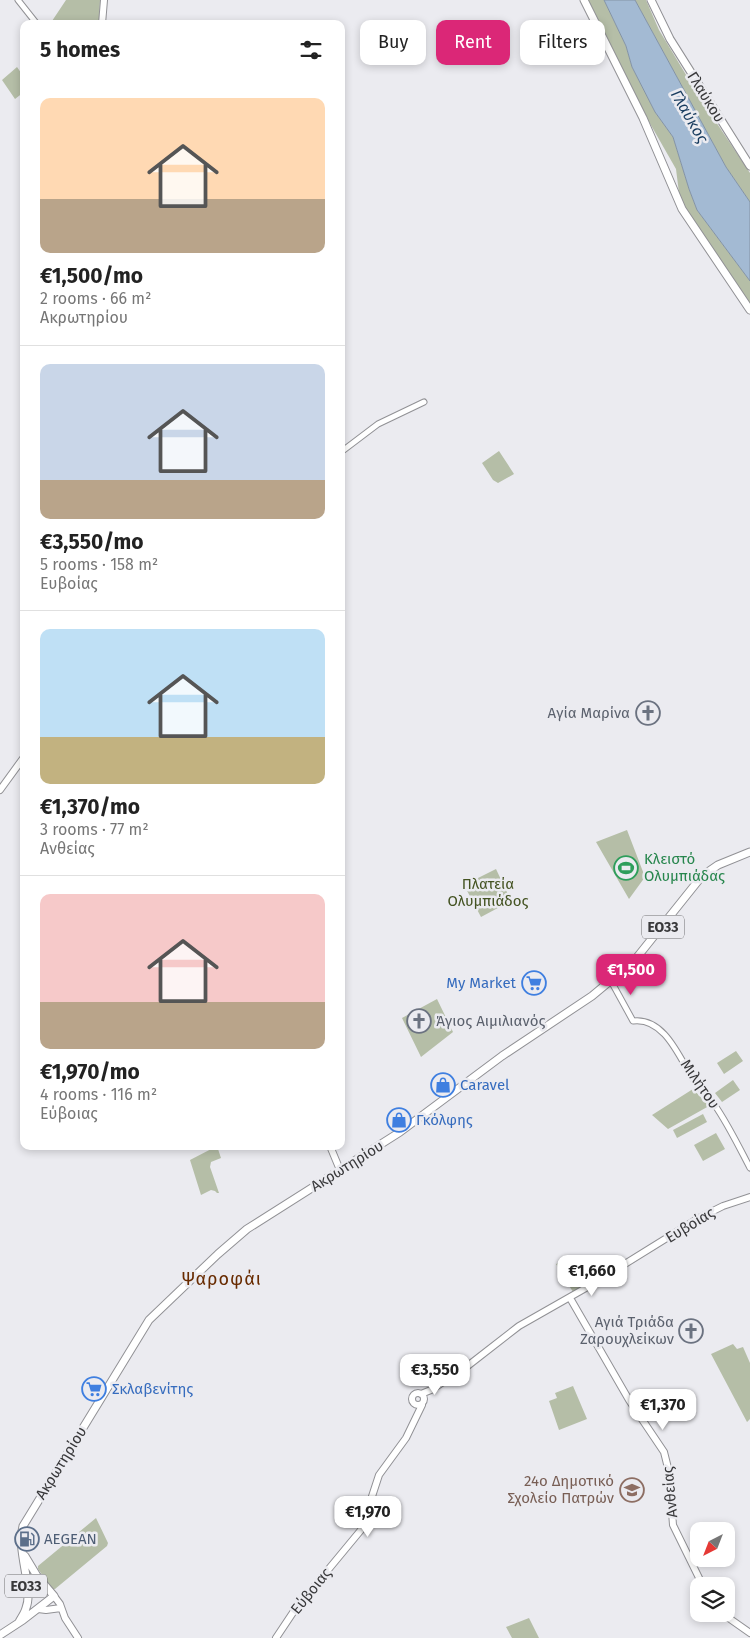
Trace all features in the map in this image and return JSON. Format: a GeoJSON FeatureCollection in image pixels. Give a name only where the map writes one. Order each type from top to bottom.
{"type":"FeatureCollection","features":[{"type":"Feature","properties":{"kind":"main road"},"geometry":{"type":"LineString","coordinates":[[102,20],[104,0]]}},
{"type":"Feature","properties":{"kind":"main road"},"geometry":{"type":"LineString","coordinates":[[584,0],[643,118],[667,177],[685,214],[750,310]]}},
{"type":"Feature","properties":{"kind":"main road","name":"Γλαύκου"},"geometry":{"type":"LineString","coordinates":[[651,0],[670,39],[750,166]]}},
{"type":"Feature","properties":{"kind":"main road"},"geometry":{"type":"LineString","coordinates":[[0,790],[20,760]]}},
{"type":"Feature","properties":{"kind":"main road","name":"Ακρωτηρίου"},"geometry":{"type":"LineString","coordinates":[[22,1548],[22,1530],[26,1520],[149,1320],[239,1235],[403,1130],[502,1056],[581,1004],[611,981],[634,961],[702,876],[718,866],[750,852]]}},
{"type":"Feature","properties":{"kind":"main road"},"geometry":{"type":"LineString","coordinates":[[332,1150],[340,1170]]}},
{"type":"Feature","properties":{"kind":"main road","name":"Ευβοίας"},"geometry":{"type":"LineString","coordinates":[[420,1400],[431,1390],[471,1364],[519,1326],[570,1298],[699,1218],[723,1206],[750,1198]]}},
{"type":"Feature","properties":{"kind":"main road","name":"Ανθείας"},"geometry":{"type":"LineString","coordinates":[[570,1298],[631,1404],[665,1454],[670,1484],[673,1525],[699,1577]]}},
{"type":"Feature","properties":{"kind":"main road","name":"Εύβοιας"},"geometry":{"type":"LineString","coordinates":[[276,1638],[294,1612],[360,1530],[379,1475],[404,1441],[417,1414],[420,1400]]}},
{"type":"Feature","properties":{"kind":"main road","name":"ΕΟ33"},"geometry":{"type":"LineString","coordinates":[[0,1635],[54,1596],[29,1564],[22,1548]]}},
{"type":"Feature","properties":{"kind":"main road","name":"ΕΟ33"},"geometry":{"type":"LineString","coordinates":[[19,1622],[26,1608],[28,1595],[22,1548]]}},
{"type":"Feature","properties":{"kind":"main road"},"geometry":{"type":"LineString","coordinates":[[26,1584],[33,1578],[39,1578]]}},
{"type":"Feature","properties":{"kind":"main road"},"geometry":{"type":"LineString","coordinates":[[28,1595],[32,1604],[38,1609],[61,1608]]}},
{"type":"Feature","properties":{"kind":"main road"},"geometry":{"type":"LineString","coordinates":[[54,1596],[78,1638]]}},
{"type":"Feature","properties":{"kind":"main road"},"geometry":{"type":"LineString","coordinates":[[734,1622],[750,1633]]}},
{"type":"Feature","properties":{"kind":"street"},"geometry":{"type":"LineString","coordinates":[[18,0],[34,20]]}},
{"type":"Feature","properties":{"kind":"street"},"geometry":{"type":"LineString","coordinates":[[345,449],[378,424],[424,402]]}},
{"type":"Feature","properties":{"kind":"street","name":"Μιλήτου"},"geometry":{"type":"LineString","coordinates":[[611,981],[633,1021],[648,1022],[670,1041],[694,1081],[716,1107],[750,1168]]}},
{"type":"Feature","properties":{"kind":"green space"},"geometry":{"type":"Polygon","coordinates":[[[66,0],[100,0],[99,20],[53,20],[66,0]]]}},
{"type":"Feature","properties":{"kind":"green space"},"geometry":{"type":"Polygon","coordinates":[[[588,0],[604,0],[626,46],[632,67],[655,112],[673,137],[697,210],[750,281],[750,304],[687,211],[679,193],[676,169],[636,99],[605,35],[605,20],[598,20],[588,0]]]}},
{"type":"Feature","properties":{"kind":"green space"},"geometry":{"type":"Polygon","coordinates":[[[635,0],[646,0],[659,30],[700,98],[750,173],[750,202],[726,167],[635,0]]]}},
{"type":"Feature","properties":{"kind":"green space"},"geometry":{"type":"Polygon","coordinates":[[[17,67],[20,71],[20,95],[15,99],[2,80],[17,67]]]}},
{"type":"Feature","properties":{"kind":"green space"},"geometry":{"type":"Polygon","coordinates":[[[499,451],[514,474],[498,483],[493,480],[482,463],[499,451]]]}},
{"type":"Feature","properties":{"kind":"green space","name":"Κλειστό Ολυμπιάδας"},"geometry":{"type":"Polygon","coordinates":[[[627,830],[645,877],[629,899],[596,842],[627,830]]]}},
{"type":"Feature","properties":{"kind":"green space","name":"Πλατεία Ολυμπιάδος"},"geometry":{"type":"Polygon","coordinates":[[[496,869],[511,901],[481,917],[464,885],[496,869]]]}},
{"type":"Feature","properties":{"kind":"green space"},"geometry":{"type":"Polygon","coordinates":[[[437,999],[453,1032],[421,1057],[402,1018],[437,999]]]}},
{"type":"Feature","properties":{"kind":"green space"},"geometry":{"type":"Polygon","coordinates":[[[736,1051],[743,1061],[724,1074],[717,1063],[736,1051]]]}},
{"type":"Feature","properties":{"kind":"green space"},"geometry":{"type":"Polygon","coordinates":[[[733,1080],[740,1090],[722,1102],[715,1093],[733,1080]]]}},
{"type":"Feature","properties":{"kind":"green space"},"geometry":{"type":"Polygon","coordinates":[[[693,1089],[709,1106],[668,1129],[652,1115],[693,1089]]]}},
{"type":"Feature","properties":{"kind":"green space"},"geometry":{"type":"Polygon","coordinates":[[[703,1114],[707,1122],[677,1138],[673,1130],[703,1114]]]}},
{"type":"Feature","properties":{"kind":"green space"},"geometry":{"type":"Polygon","coordinates":[[[716,1133],[725,1149],[703,1161],[694,1145],[716,1133]]]}},
{"type":"Feature","properties":{"kind":"green space"},"geometry":{"type":"Polygon","coordinates":[[[209,1150],[218,1150],[221,1158],[211,1162],[210,1167],[219,1193],[211,1190],[201,1195],[190,1160],[209,1150]]]}},
{"type":"Feature","properties":{"kind":"green space"},"geometry":{"type":"Polygon","coordinates":[[[579,1255],[590,1282],[573,1292],[556,1264],[579,1255]]]}},
{"type":"Feature","properties":{"kind":"green space"},"geometry":{"type":"Polygon","coordinates":[[[733,1344],[737,1349],[743,1347],[750,1363],[750,1419],[747,1422],[711,1354],[733,1344]]]}},
{"type":"Feature","properties":{"kind":"green space"},"geometry":{"type":"Polygon","coordinates":[[[573,1386],[587,1419],[559,1430],[549,1401],[557,1398],[555,1393],[573,1386]]]}},
{"type":"Feature","properties":{"kind":"green space"},"geometry":{"type":"Polygon","coordinates":[[[96,1518],[108,1543],[107,1546],[55,1589],[52,1589],[38,1569],[38,1566],[96,1518]]]}},
{"type":"Feature","properties":{"kind":"green space"},"geometry":{"type":"Polygon","coordinates":[[[529,1618],[539,1638],[512,1638],[506,1627],[529,1618]]]}},
{"type":"Feature","properties":{"kind":"water","name":"Γλαύκος"},"geometry":{"type":"Polygon","coordinates":[[[604,0],[635,0],[726,167],[750,202],[750,281],[697,210],[673,137],[655,112],[632,67],[626,46],[604,0]]]}},
{"type":"Feature","properties":{"kind":"place","name":"Αγία Μαρίνα"},"geometry":{"type":"Point","coordinates":[648,713]}},
{"type":"Feature","properties":{"kind":"place","name":"Κλειστό Ολυμπιάδας"},"geometry":{"type":"Point","coordinates":[626,868]}},
{"type":"Feature","properties":{"kind":"place","name":"My Market"},"geometry":{"type":"Point","coordinates":[534,983]}},
{"type":"Feature","properties":{"kind":"place","name":"Άγιος Αιμιλιανός"},"geometry":{"type":"Point","coordinates":[419,1021]}},
{"type":"Feature","properties":{"kind":"place","name":"Caravel"},"geometry":{"type":"Point","coordinates":[443,1085]}},
{"type":"Feature","properties":{"kind":"place","name":"Γκόλφης"},"geometry":{"type":"Point","coordinates":[399,1120]}},
{"type":"Feature","properties":{"kind":"place","name":"Αγιά Τριάδα Ζαρουχλείκων"},"geometry":{"type":"Point","coordinates":[691,1331]}},
{"type":"Feature","properties":{"kind":"place","name":"Σκλαβενίτης"},"geometry":{"type":"Point","coordinates":[94,1389]}},
{"type":"Feature","properties":{"kind":"place","name":"24ο Δημοτικό Σχολείο Πατρών"},"geometry":{"type":"Point","coordinates":[632,1490]}},
{"type":"Feature","properties":{"kind":"place","name":"AEGEAN"},"geometry":{"type":"Point","coordinates":[27,1539]}},
{"type":"Feature","properties":{"kind":"district","name":"Ψαροφάι"},"geometry":{"type":"Point","coordinates":[222,1279]}}]}
